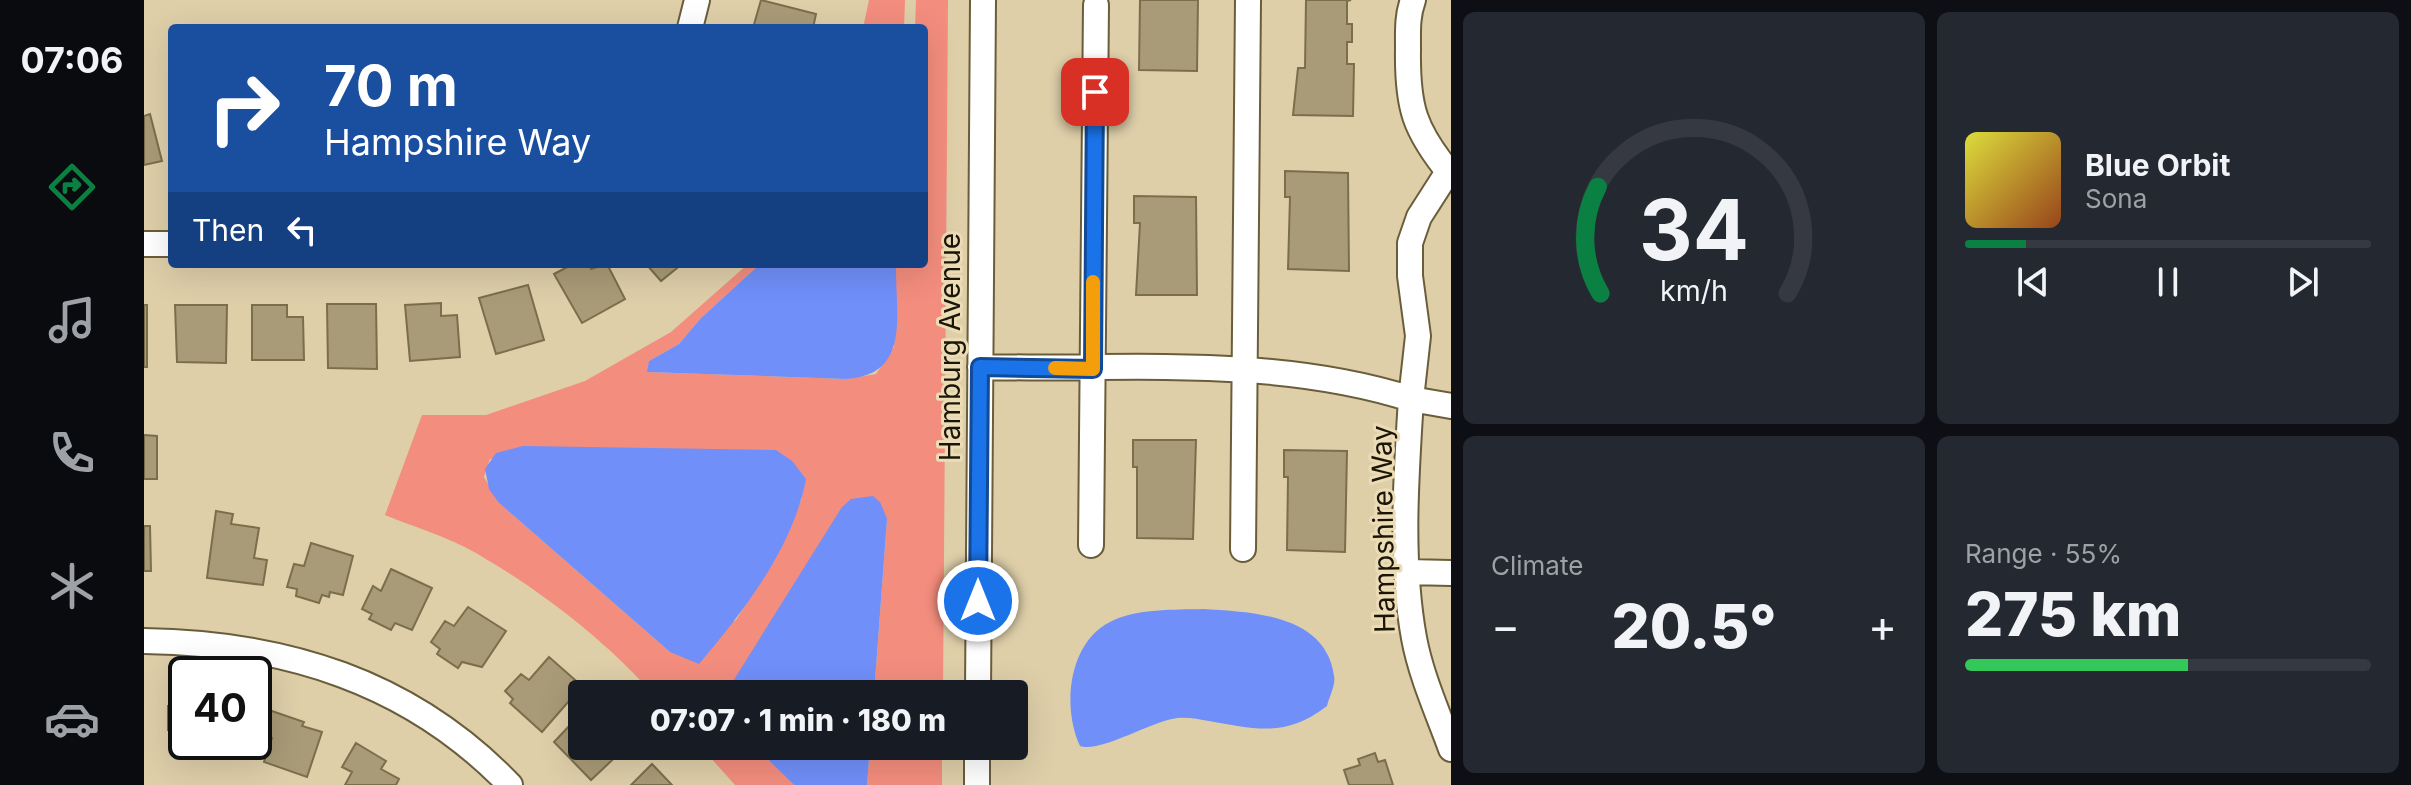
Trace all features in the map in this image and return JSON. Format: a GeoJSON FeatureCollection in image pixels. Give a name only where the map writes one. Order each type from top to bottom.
{"type":"FeatureCollection","features":[{"type":"Feature","properties":{"kind":"street"},"geometry":{"type":"LineString","coordinates":[[691,24],[697,0]]}},
{"type":"Feature","properties":{"kind":"street","name":"Hamburg Avenue"},"geometry":{"type":"LineString","coordinates":[[978,680],[983,0]]}},
{"type":"Feature","properties":{"kind":"street"},"geometry":{"type":"LineString","coordinates":[[1243,549],[1248,0]]}},
{"type":"Feature","properties":{"kind":"street"},"geometry":{"type":"LineString","coordinates":[[1413,0],[1408,15],[1408,100],[1419,128],[1450,171],[1419,217],[1410,243],[1410,276],[1418,336],[1411,399],[1451,406]]}},
{"type":"Feature","properties":{"kind":"street"},"geometry":{"type":"LineString","coordinates":[[1091,545],[1096,5]]}},
{"type":"Feature","properties":{"kind":"street"},"geometry":{"type":"LineString","coordinates":[[144,244],[168,244]]}},
{"type":"Feature","properties":{"kind":"street","name":"Hampshire Way"},"geometry":{"type":"LineString","coordinates":[[980,367],[1245,370],[1329,379],[1411,399],[1407,452],[1408,572],[1415,641],[1451,749]]}},
{"type":"Feature","properties":{"kind":"street"},"geometry":{"type":"LineString","coordinates":[[1408,572],[1451,573]]}},
{"type":"Feature","properties":{"kind":"street"},"geometry":{"type":"LineString","coordinates":[[144,641],[238,645],[291,657],[342,675],[417,711],[472,751],[510,785]]}},
{"type":"Feature","properties":{"kind":"street"},"geometry":{"type":"LineString","coordinates":[[977,760],[977,785]]}},
{"type":"Feature","properties":{"kind":"shaded area"},"geometry":{"type":"Polygon","coordinates":[[[869,0],[905,0],[904,24],[864,24],[869,0]]]}},
{"type":"Feature","properties":{"kind":"shaded area"},"geometry":{"type":"Polygon","coordinates":[[[916,0],[948,0],[943,680],[875,680],[887,519],[738,680],[640,680],[570,617],[500,567],[443,537],[385,515],[422,415],[486,415],[585,381],[671,332],[743,268],[756,268],[700,319],[679,344],[649,361],[648,372],[846,379],[876,374],[894,347],[896,268],[928,268],[928,24],[915,24],[916,0]],[[490,459],[484,477],[499,503],[670,652],[736,620],[780,549],[802,498],[490,459]]]}},
{"type":"Feature","properties":{"kind":"shaded area"},"geometry":{"type":"Polygon","coordinates":[[[713,760],[768,760],[794,785],[735,785],[713,760]]]}},
{"type":"Feature","properties":{"kind":"shaded area"},"geometry":{"type":"Polygon","coordinates":[[[869,760],[942,760],[942,785],[867,785],[869,760]]]}},
{"type":"Feature","properties":{"kind":"water"},"geometry":{"type":"Polygon","coordinates":[[[756,268],[896,268],[897,321],[891,354],[882,366],[867,375],[846,379],[647,372],[649,361],[679,344],[700,319],[756,268]]]}},
{"type":"Feature","properties":{"kind":"water"},"geometry":{"type":"Polygon","coordinates":[[[523,446],[776,450],[792,461],[806,479],[790,530],[778,554],[749,601],[699,664],[670,652],[499,503],[489,489],[485,469],[496,453],[523,446]]]}},
{"type":"Feature","properties":{"kind":"water"},"geometry":{"type":"Polygon","coordinates":[[[873,496],[880,502],[887,519],[875,680],[734,680],[842,507],[851,499],[873,496]]]}},
{"type":"Feature","properties":{"kind":"water"},"geometry":{"type":"Polygon","coordinates":[[[1203,609],[1263,615],[1302,628],[1317,640],[1328,655],[1334,680],[1327,706],[1312,716],[1284,727],[1256,728],[1177,718],[1111,742],[1080,746],[1071,714],[1072,678],[1077,660],[1096,632],[1120,617],[1132,614],[1203,609]]]}},
{"type":"Feature","properties":{"kind":"water"},"geometry":{"type":"Polygon","coordinates":[[[768,760],[869,760],[867,785],[794,785],[768,760]]]}},
{"type":"Feature","properties":{"kind":"building"},"geometry":{"type":"Polygon","coordinates":[[[761,0],[816,14],[814,24],[754,24],[761,0]]]}},
{"type":"Feature","properties":{"kind":"building"},"geometry":{"type":"Polygon","coordinates":[[[1140,0],[1198,0],[1197,71],[1139,70],[1140,0]]]}},
{"type":"Feature","properties":{"kind":"building"},"geometry":{"type":"Polygon","coordinates":[[[1306,0],[1351,0],[1347,1],[1347,24],[1352,24],[1352,42],[1347,42],[1347,64],[1354,64],[1353,116],[1293,115],[1298,68],[1305,68],[1306,0]]]}},
{"type":"Feature","properties":{"kind":"building"},"geometry":{"type":"Polygon","coordinates":[[[150,114],[162,161],[144,165],[144,116],[150,114]]]}},
{"type":"Feature","properties":{"kind":"building"},"geometry":{"type":"Polygon","coordinates":[[[1285,171],[1348,173],[1349,271],[1288,269],[1290,197],[1285,197],[1285,171]]]}},
{"type":"Feature","properties":{"kind":"building"},"geometry":{"type":"Polygon","coordinates":[[[1134,196],[1196,197],[1197,295],[1136,295],[1140,223],[1134,223],[1134,196]]]}},
{"type":"Feature","properties":{"kind":"building"},"geometry":{"type":"Polygon","coordinates":[[[565,268],[609,268],[625,299],[582,323],[554,274],[565,268]]]}},
{"type":"Feature","properties":{"kind":"building"},"geometry":{"type":"Polygon","coordinates":[[[650,268],[677,268],[661,281],[650,268]]]}},
{"type":"Feature","properties":{"kind":"building"},"geometry":{"type":"Polygon","coordinates":[[[528,285],[544,340],[496,354],[479,298],[528,285]]]}},
{"type":"Feature","properties":{"kind":"building"},"geometry":{"type":"Polygon","coordinates":[[[441,303],[441,316],[457,315],[460,357],[410,361],[405,305],[441,303]]]}},
{"type":"Feature","properties":{"kind":"building"},"geometry":{"type":"Polygon","coordinates":[[[327,304],[376,304],[377,369],[328,368],[327,304]]]}},
{"type":"Feature","properties":{"kind":"building"},"geometry":{"type":"Polygon","coordinates":[[[144,305],[147,305],[147,367],[144,367],[144,305]]]}},
{"type":"Feature","properties":{"kind":"building"},"geometry":{"type":"Polygon","coordinates":[[[175,305],[227,305],[226,363],[177,362],[175,305]]]}},
{"type":"Feature","properties":{"kind":"building"},"geometry":{"type":"Polygon","coordinates":[[[252,305],[287,305],[287,317],[303,317],[304,360],[252,360],[252,305]]]}},
{"type":"Feature","properties":{"kind":"building"},"geometry":{"type":"Polygon","coordinates":[[[144,435],[157,436],[157,479],[144,479],[144,435]]]}},
{"type":"Feature","properties":{"kind":"building"},"geometry":{"type":"Polygon","coordinates":[[[1133,440],[1196,440],[1193,539],[1137,538],[1137,467],[1133,467],[1133,440]]]}},
{"type":"Feature","properties":{"kind":"building"},"geometry":{"type":"Polygon","coordinates":[[[1284,450],[1347,451],[1345,552],[1287,550],[1288,477],[1284,477],[1284,450]]]}},
{"type":"Feature","properties":{"kind":"building"},"geometry":{"type":"Polygon","coordinates":[[[216,511],[233,514],[231,524],[259,528],[254,558],[267,560],[263,585],[207,578],[216,511]]]}},
{"type":"Feature","properties":{"kind":"building"},"geometry":{"type":"Polygon","coordinates":[[[144,526],[150,526],[151,571],[144,571],[144,526]]]}},
{"type":"Feature","properties":{"kind":"building"},"geometry":{"type":"Polygon","coordinates":[[[311,543],[353,556],[343,595],[330,592],[329,597],[322,595],[319,603],[296,596],[297,589],[287,587],[294,564],[304,566],[311,543]]]}},
{"type":"Feature","properties":{"kind":"building"},"geometry":{"type":"Polygon","coordinates":[[[391,569],[432,588],[412,630],[395,623],[391,630],[369,619],[372,614],[362,609],[373,586],[381,591],[391,569]]]}},
{"type":"Feature","properties":{"kind":"building"},"geometry":{"type":"Polygon","coordinates":[[[468,607],[506,631],[482,667],[462,662],[458,668],[437,654],[440,649],[431,642],[445,621],[454,626],[468,607]]]}},
{"type":"Feature","properties":{"kind":"building"},"geometry":{"type":"Polygon","coordinates":[[[549,657],[575,680],[568,680],[568,702],[542,732],[510,703],[513,699],[505,691],[521,674],[529,680],[549,657]]]}},
{"type":"Feature","properties":{"kind":"building"},"geometry":{"type":"Polygon","coordinates":[[[272,711],[322,732],[307,777],[264,762],[272,760],[272,711]]]}},
{"type":"Feature","properties":{"kind":"building"},"geometry":{"type":"Polygon","coordinates":[[[568,727],[568,756],[554,742],[568,727]]]}},
{"type":"Feature","properties":{"kind":"building"},"geometry":{"type":"Polygon","coordinates":[[[356,743],[386,761],[381,769],[399,779],[396,785],[345,785],[352,772],[342,767],[356,743]]]}},
{"type":"Feature","properties":{"kind":"building"},"geometry":{"type":"Polygon","coordinates":[[[1375,753],[1378,762],[1385,760],[1393,785],[1349,785],[1344,770],[1360,765],[1358,759],[1375,753]]]}},
{"type":"Feature","properties":{"kind":"building"},"geometry":{"type":"Polygon","coordinates":[[[572,760],[612,760],[591,780],[572,760]]]}},
{"type":"Feature","properties":{"kind":"building"},"geometry":{"type":"Polygon","coordinates":[[[652,764],[672,785],[631,785],[652,764]]]}},
{"type":"Feature","properties":{"kind":"slow traffic"},"geometry":{"type":"LineString","coordinates":[[1055,368],[1093,369],[1093,282]]}},
{"type":"Feature","properties":{"kind":"route"},"geometry":{"type":"LineString","coordinates":[[978,601],[980,367],[1093,369],[1095,92]]}}]}
